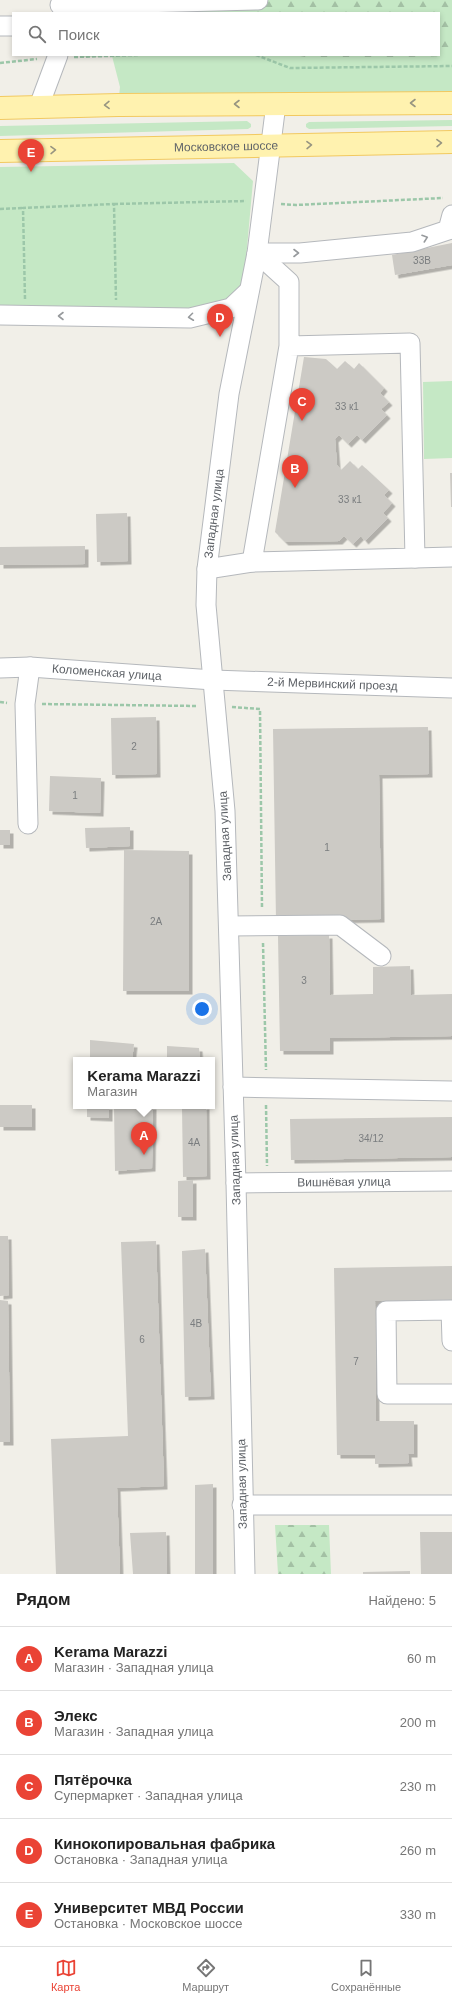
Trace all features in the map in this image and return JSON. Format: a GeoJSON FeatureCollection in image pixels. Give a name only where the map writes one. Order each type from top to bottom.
{"type":"FeatureCollection","features":[{"type":"Feature","properties":{"kind":"main road"},"geometry":{"type":"LineString","coordinates":[[0,108],[39,106],[452,103]]}},
{"type":"Feature","properties":{"kind":"main road","name":"Московское шоссе"},"geometry":{"type":"LineString","coordinates":[[0,151],[452,142]]}},
{"type":"Feature","properties":{"kind":"street"},"geometry":{"type":"LineString","coordinates":[[60,6],[258,0]]}},
{"type":"Feature","properties":{"kind":"street"},"geometry":{"type":"LineString","coordinates":[[0,26],[12,26]]}},
{"type":"Feature","properties":{"kind":"street"},"geometry":{"type":"LineString","coordinates":[[39,106],[58,56]]}},
{"type":"Feature","properties":{"kind":"street","name":"Западная улица"},"geometry":{"type":"LineString","coordinates":[[245,1574],[242,1505],[236,1183],[225,811],[206,605],[207,569],[229,394],[257,253],[276,104]]}},
{"type":"Feature","properties":{"kind":"street"},"geometry":{"type":"LineString","coordinates":[[257,253],[300,253],[412,242],[448,230],[452,215]]}},
{"type":"Feature","properties":{"kind":"street"},"geometry":{"type":"LineString","coordinates":[[252,562],[289,346],[289,282],[257,253]]}},
{"type":"Feature","properties":{"kind":"street"},"geometry":{"type":"LineString","coordinates":[[0,316],[116,316],[190,318],[231,308],[249,291]]}},
{"type":"Feature","properties":{"kind":"street"},"geometry":{"type":"LineString","coordinates":[[289,346],[410,343],[415,558]]}},
{"type":"Feature","properties":{"kind":"street"},"geometry":{"type":"LineString","coordinates":[[207,569],[252,562],[452,557]]}},
{"type":"Feature","properties":{"kind":"street"},"geometry":{"type":"LineString","coordinates":[[28,824],[25,704],[30,667]]}},
{"type":"Feature","properties":{"kind":"street","name":"Коломенская улица"},"geometry":{"type":"LineString","coordinates":[[0,668],[30,667],[213,680]]}},
{"type":"Feature","properties":{"kind":"street","name":"2-й Мервинский проезд"},"geometry":{"type":"LineString","coordinates":[[213,680],[452,688]]}},
{"type":"Feature","properties":{"kind":"street"},"geometry":{"type":"LineString","coordinates":[[229,926],[340,925],[380,956]]}},
{"type":"Feature","properties":{"kind":"street"},"geometry":{"type":"LineString","coordinates":[[233,1087],[452,1091]]}},
{"type":"Feature","properties":{"kind":"street","name":"Вишнёвая улица"},"geometry":{"type":"LineString","coordinates":[[236,1183],[452,1181]]}},
{"type":"Feature","properties":{"kind":"street"},"geometry":{"type":"LineString","coordinates":[[452,1341],[451,1310],[386,1311],[387,1394],[452,1394]]}},
{"type":"Feature","properties":{"kind":"street"},"geometry":{"type":"LineString","coordinates":[[242,1505],[452,1505]]}},
{"type":"Feature","properties":{"kind":"path"},"geometry":{"type":"LineString","coordinates":[[259,56],[290,68],[452,66]]}},
{"type":"Feature","properties":{"kind":"path"},"geometry":{"type":"LineString","coordinates":[[0,209],[114,204],[116,316]]}},
{"type":"Feature","properties":{"kind":"path"},"geometry":{"type":"LineString","coordinates":[[23,208],[25,316]]}},
{"type":"Feature","properties":{"kind":"green space"},"geometry":{"type":"Polygon","coordinates":[[[258,0],[452,0],[452,56],[315,59],[300,56],[440,56],[440,12],[257,12],[258,0]]]}},
{"type":"Feature","properties":{"kind":"green space"},"geometry":{"type":"Polygon","coordinates":[[[452,0],[452,99],[118,105],[120,87],[112,56],[440,56],[440,12],[89,12],[452,0]]]}},
{"type":"Feature","properties":{"kind":"green space"},"geometry":{"type":"Polygon","coordinates":[[[80,56],[112,56],[83,57],[80,56]]]}},
{"type":"Feature","properties":{"kind":"green space"},"geometry":{"type":"Polygon","coordinates":[[[452,120],[452,126],[309,129],[306,127],[306,124],[309,122],[452,120]]]}},
{"type":"Feature","properties":{"kind":"green space"},"geometry":{"type":"Polygon","coordinates":[[[247,121],[251,124],[251,127],[248,129],[0,136],[0,126],[247,121]]]}},
{"type":"Feature","properties":{"kind":"green space"},"geometry":{"type":"Polygon","coordinates":[[[234,163],[253,181],[244,281],[232,300],[188,311],[0,309],[0,167],[234,163]]]}},
{"type":"Feature","properties":{"kind":"green space"},"geometry":{"type":"Polygon","coordinates":[[[452,381],[452,458],[424,459],[423,382],[452,381]]]}},
{"type":"Feature","properties":{"kind":"green space"},"geometry":{"type":"Polygon","coordinates":[[[275,1525],[329,1525],[331,1574],[278,1574],[275,1525]]]}},
{"type":"Feature","properties":{"kind":"building"},"geometry":{"type":"Polygon","coordinates":[[[452,243],[452,265],[395,275],[392,255],[452,243]]]}},
{"type":"Feature","properties":{"kind":"building"},"geometry":{"type":"Polygon","coordinates":[[[304,357],[326,359],[337,369],[345,361],[354,369],[359,363],[384,388],[380,393],[389,402],[381,409],[387,415],[362,440],[357,435],[348,444],[339,435],[335,439],[337,465],[341,470],[350,461],[358,469],[362,465],[389,490],[384,495],[392,503],[383,513],[388,518],[365,541],[361,536],[353,544],[344,536],[339,541],[285,542],[275,532],[304,357]]]}},
{"type":"Feature","properties":{"kind":"building"},"geometry":{"type":"Polygon","coordinates":[[[450,473],[452,473],[452,507],[451,507],[450,473]]]}},
{"type":"Feature","properties":{"kind":"building"},"geometry":{"type":"Polygon","coordinates":[[[127,513],[128,561],[97,562],[96,514],[127,513]]]}},
{"type":"Feature","properties":{"kind":"building"},"geometry":{"type":"Polygon","coordinates":[[[85,546],[85,564],[0,565],[0,547],[85,546]]]}},
{"type":"Feature","properties":{"kind":"building"},"geometry":{"type":"Polygon","coordinates":[[[156,717],[157,774],[112,775],[111,718],[156,717]]]}},
{"type":"Feature","properties":{"kind":"building"},"geometry":{"type":"Polygon","coordinates":[[[428,727],[429,774],[379,775],[381,919],[276,921],[273,729],[428,727]]]}},
{"type":"Feature","properties":{"kind":"building"},"geometry":{"type":"Polygon","coordinates":[[[50,776],[101,778],[100,813],[49,811],[50,776]]]}},
{"type":"Feature","properties":{"kind":"building"},"geometry":{"type":"Polygon","coordinates":[[[130,827],[130,846],[86,848],[85,828],[130,827]]]}},
{"type":"Feature","properties":{"kind":"building"},"geometry":{"type":"Polygon","coordinates":[[[0,830],[10,830],[10,845],[0,845],[0,830]]]}},
{"type":"Feature","properties":{"kind":"building"},"geometry":{"type":"Polygon","coordinates":[[[124,850],[189,851],[189,991],[123,991],[124,850]]]}},
{"type":"Feature","properties":{"kind":"building"},"geometry":{"type":"Polygon","coordinates":[[[329,935],[330,995],[373,994],[373,967],[410,966],[411,995],[452,994],[452,1036],[330,1038],[330,1051],[280,1051],[278,936],[329,935]]]}},
{"type":"Feature","properties":{"kind":"building"},"geometry":{"type":"Polygon","coordinates":[[[90,1040],[134,1044],[132,1057],[90,1057],[90,1040]]]}},
{"type":"Feature","properties":{"kind":"building"},"geometry":{"type":"Polygon","coordinates":[[[167,1046],[199,1048],[200,1057],[167,1057],[167,1046]]]}},
{"type":"Feature","properties":{"kind":"building"},"geometry":{"type":"Polygon","coordinates":[[[0,1105],[32,1105],[32,1127],[0,1127],[0,1105]]]}},
{"type":"Feature","properties":{"kind":"building"},"geometry":{"type":"Polygon","coordinates":[[[87,1109],[109,1109],[109,1118],[87,1117],[87,1109]]]}},
{"type":"Feature","properties":{"kind":"building"},"geometry":{"type":"Polygon","coordinates":[[[114,1109],[153,1109],[152,1168],[115,1171],[114,1109]]]}},
{"type":"Feature","properties":{"kind":"building"},"geometry":{"type":"Polygon","coordinates":[[[182,1109],[206,1109],[207,1176],[183,1177],[182,1109]]]}},
{"type":"Feature","properties":{"kind":"building"},"geometry":{"type":"Polygon","coordinates":[[[452,1117],[452,1157],[291,1160],[290,1119],[452,1117]]]}},
{"type":"Feature","properties":{"kind":"building"},"geometry":{"type":"Polygon","coordinates":[[[193,1180],[193,1217],[178,1217],[178,1181],[193,1180]]]}},
{"type":"Feature","properties":{"kind":"building"},"geometry":{"type":"Polygon","coordinates":[[[0,1236],[8,1236],[9,1295],[0,1296],[0,1236]]]}},
{"type":"Feature","properties":{"kind":"building"},"geometry":{"type":"Polygon","coordinates":[[[156,1241],[164,1486],[117,1488],[120,1574],[56,1574],[51,1439],[128,1436],[121,1242],[156,1241]]]}},
{"type":"Feature","properties":{"kind":"building"},"geometry":{"type":"Polygon","coordinates":[[[205,1249],[211,1396],[185,1397],[182,1251],[205,1249]]]}},
{"type":"Feature","properties":{"kind":"building"},"geometry":{"type":"Polygon","coordinates":[[[452,1266],[452,1300],[375,1301],[376,1421],[414,1421],[414,1454],[408,1454],[409,1463],[375,1464],[375,1455],[337,1455],[334,1268],[452,1266]]]}},
{"type":"Feature","properties":{"kind":"building"},"geometry":{"type":"Polygon","coordinates":[[[0,1300],[8,1301],[10,1442],[0,1442],[0,1300]]]}},
{"type":"Feature","properties":{"kind":"building"},"geometry":{"type":"Polygon","coordinates":[[[213,1484],[213,1574],[195,1574],[195,1485],[213,1484]]]}},
{"type":"Feature","properties":{"kind":"building"},"geometry":{"type":"Polygon","coordinates":[[[166,1532],[167,1574],[133,1574],[130,1533],[166,1532]]]}},
{"type":"Feature","properties":{"kind":"building"},"geometry":{"type":"Polygon","coordinates":[[[420,1532],[452,1532],[452,1574],[421,1574],[420,1532]]]}},
{"type":"Feature","properties":{"kind":"building"},"geometry":{"type":"Polygon","coordinates":[[[410,1571],[410,1574],[363,1574],[363,1572],[410,1571]]]}},
{"type":"Feature","properties":{"kind":"place","name":"Университет МВД России"},"geometry":{"type":"Point","coordinates":[31,172]}},
{"type":"Feature","properties":{"kind":"place","name":"Кинокопировальная фабрика"},"geometry":{"type":"Point","coordinates":[220,337]}},
{"type":"Feature","properties":{"kind":"place","name":"Пятёрочка"},"geometry":{"type":"Point","coordinates":[302,421]}},
{"type":"Feature","properties":{"kind":"place","name":"Элекс"},"geometry":{"type":"Point","coordinates":[295,488]}},
{"type":"Feature","properties":{"kind":"place","name":"Kerama Marazzi"},"geometry":{"type":"Point","coordinates":[144,1155]}}]}
